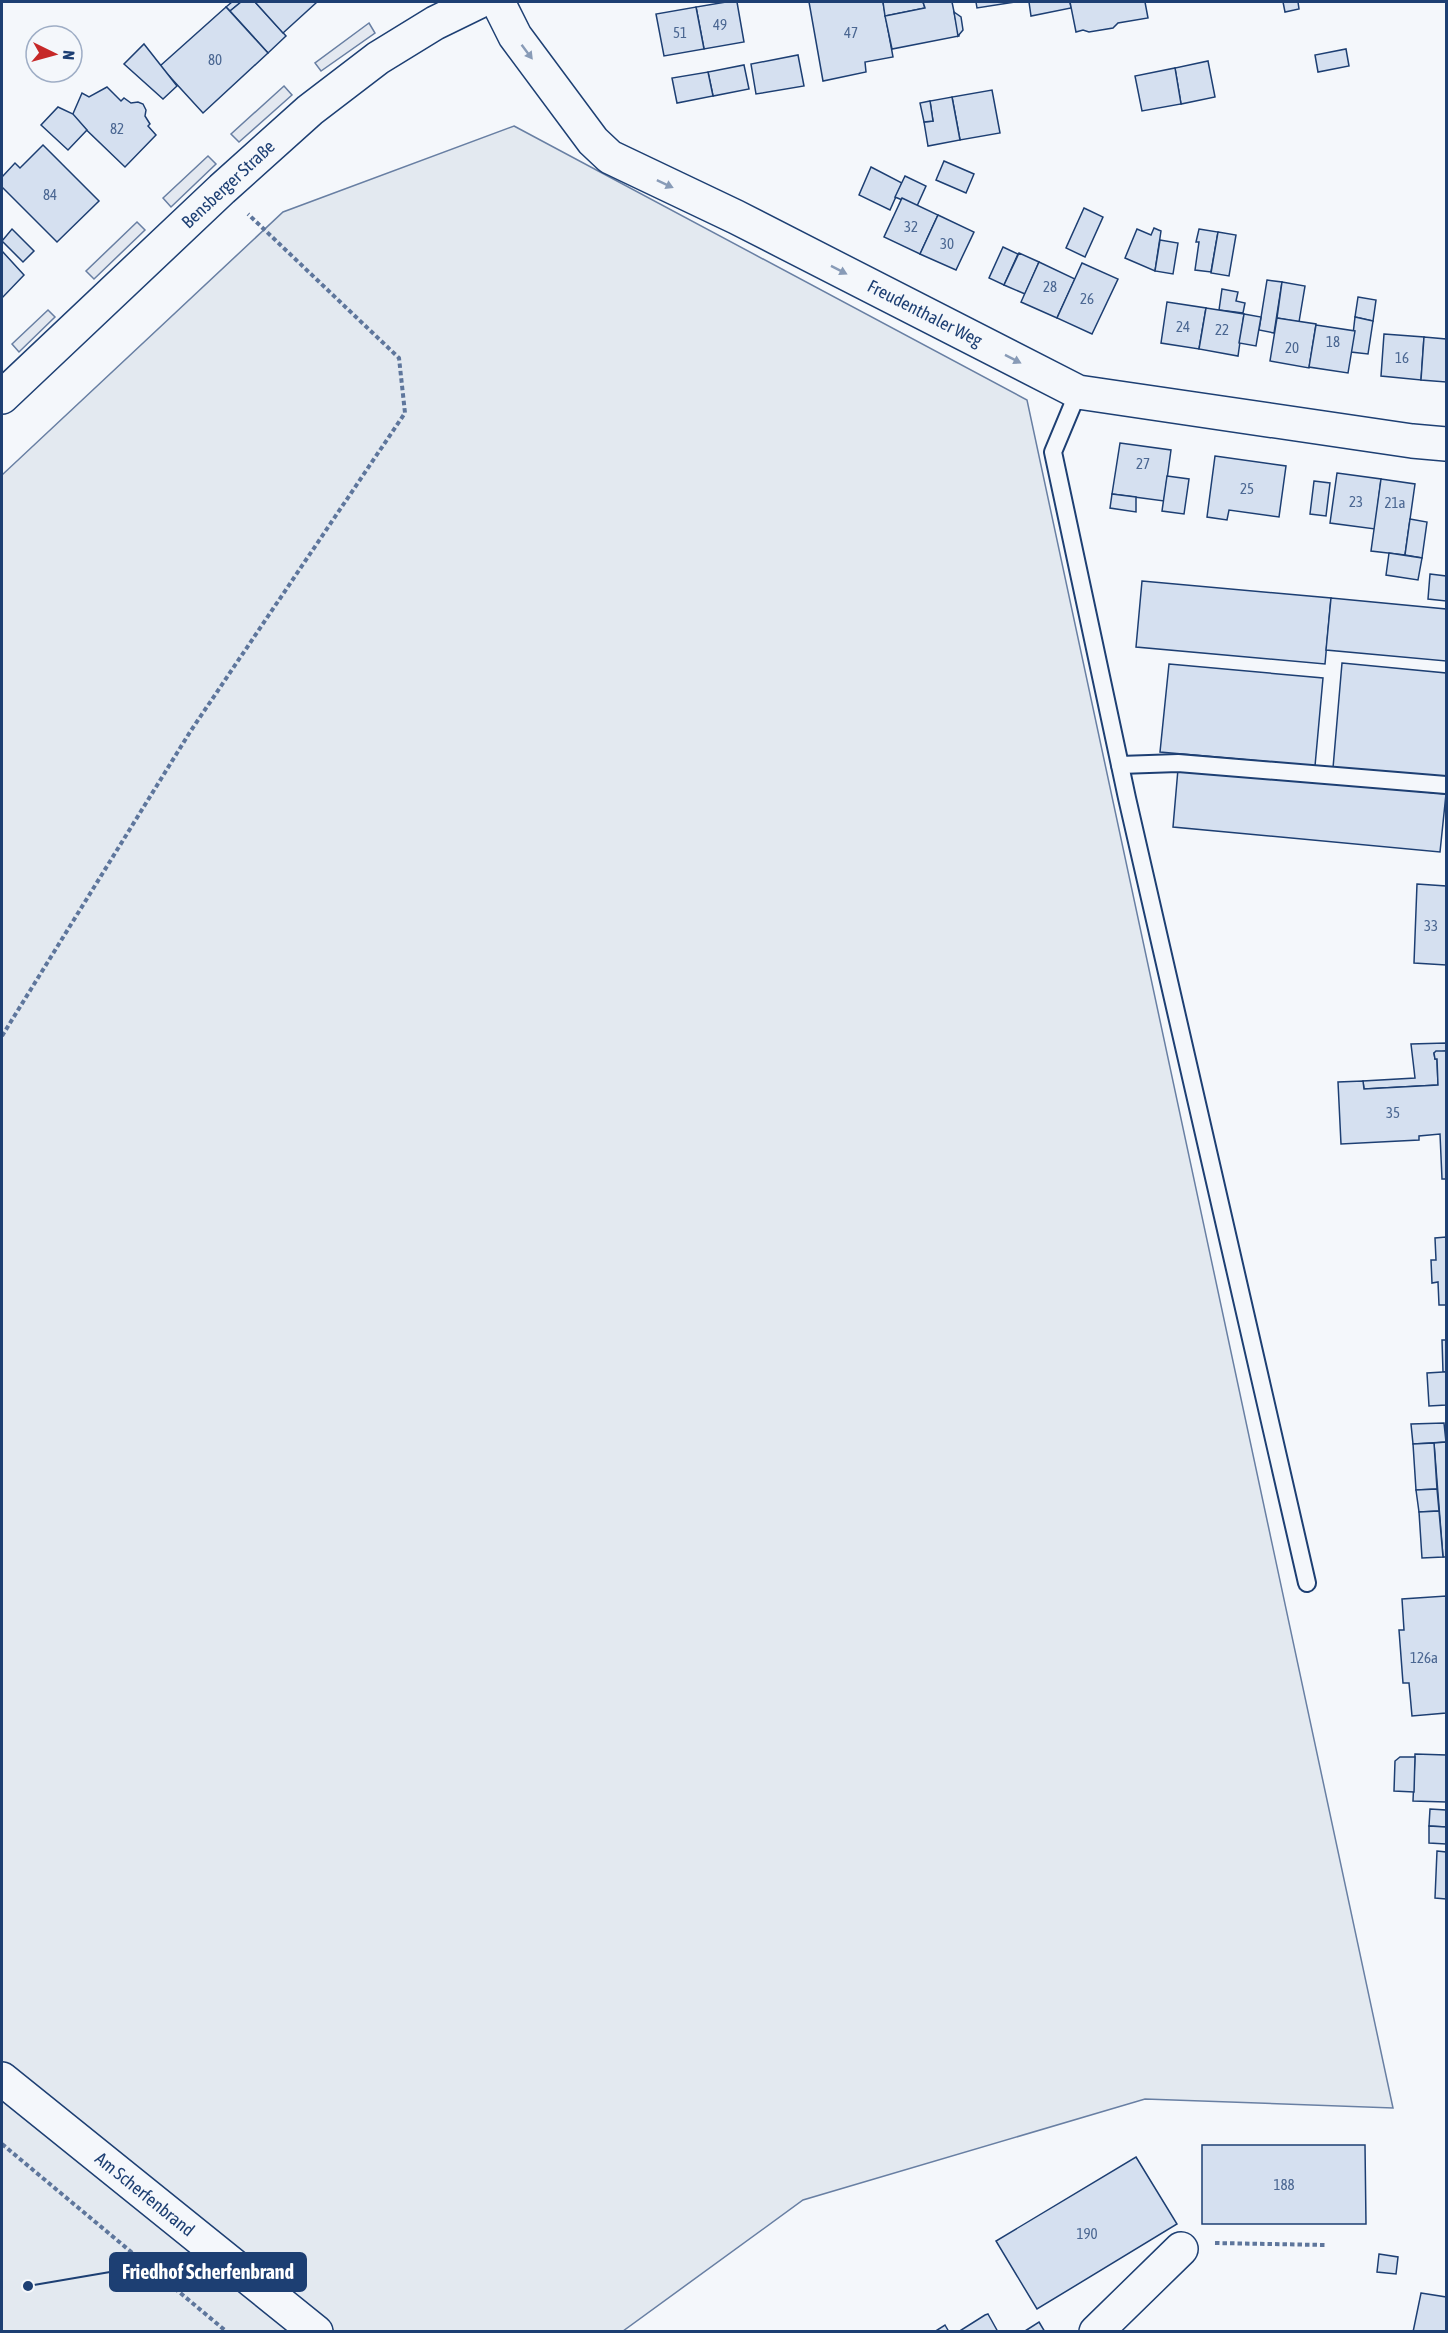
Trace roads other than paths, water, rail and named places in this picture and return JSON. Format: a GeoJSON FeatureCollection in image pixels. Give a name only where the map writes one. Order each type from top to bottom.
{"type":"FeatureCollection","features":[{"type":"Feature","properties":{"kind":"street","name":"Bensberger Straße"},"geometry":{"type":"LineString","coordinates":[[2,397],[222,189],[293,125],[358,71],[405,40],[478,2]]}},
{"type":"Feature","properties":{"kind":"street","name":"Freudenthaler Weg"},"geometry":{"type":"LineString","coordinates":[[498,2],[515,36],[592,141],[610,157],[736,217],[1078,392],[1446,444]]}},
{"type":"Feature","properties":{"kind":"street","name":"Am Scherfenbrand"},"geometry":{"type":"LineString","coordinates":[[2,2079],[316,2331]]}},
{"type":"Feature","properties":{"kind":"street"},"geometry":{"type":"LineString","coordinates":[[1096,2331],[1181,2248]]}},
{"type":"Feature","properties":{"kind":"lane"},"geometry":{"type":"LineString","coordinates":[[1078,392],[1053,452],[1120,765],[1307,1584]]}},
{"type":"Feature","properties":{"kind":"lane"},"geometry":{"type":"LineString","coordinates":[[1120,765],[1178,763],[1446,785]]}},
{"type":"Feature","properties":{"kind":"place","name":"Friedhof Scherfenbrand"},"geometry":{"type":"Point","coordinates":[28,2286]}}]}
